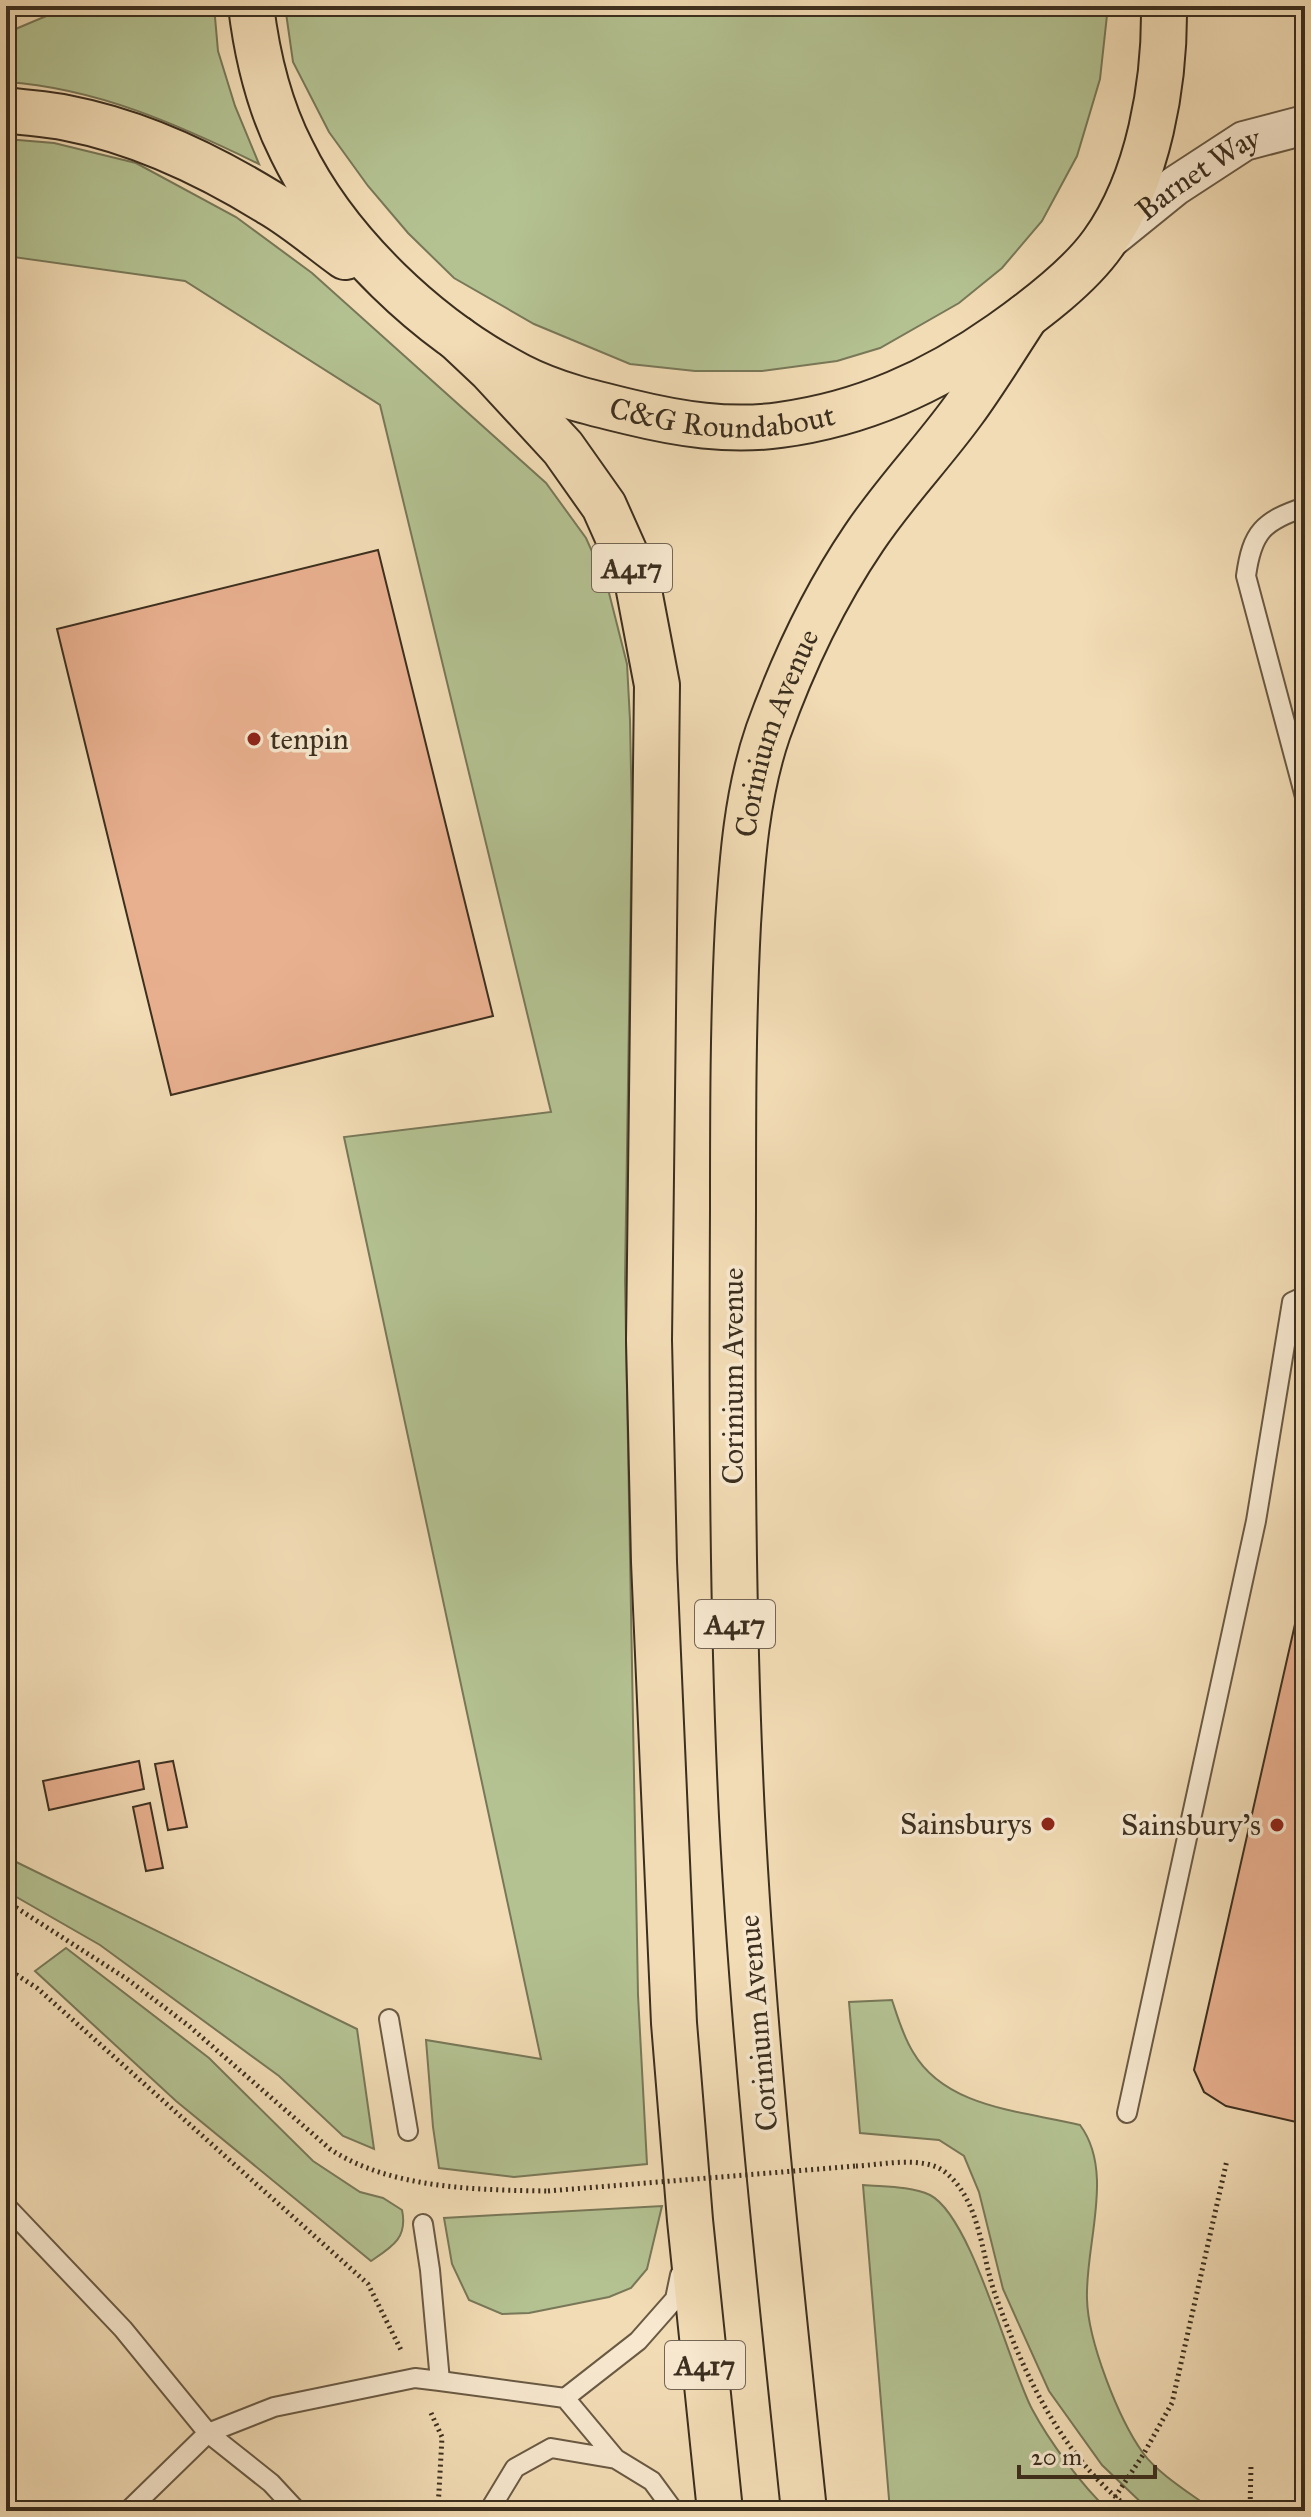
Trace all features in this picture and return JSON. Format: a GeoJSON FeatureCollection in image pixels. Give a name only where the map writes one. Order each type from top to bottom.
{"type":"FeatureCollection","features":[{"type":"Feature","properties":{"kind":"highway","name":"C&G Roundabout"},"geometry":{"type":"LineString","coordinates":[[251,6],[269,96],[292,152],[322,203],[366,256],[421,312],[520,376],[578,400],[686,424],[725,428],[829,417],[884,400],[960,363],[1026,316],[1102,245],[1139,176],[1161,63],[1164,6]]}},
{"type":"Feature","properties":{"kind":"highway"},"geometry":{"type":"LineString","coordinates":[[6,110],[67,118],[169,149],[273,204],[421,312]]}},
{"type":"Feature","properties":{"kind":"highway","name":"Corinium Avenue"},"geometry":{"type":"LineString","coordinates":[[804,2511],[755,2008],[740,1755],[734,1590],[732,1313],[735,981],[742,865],[750,805],[766,737],[794,667],[829,597],[862,540],[962,412],[1026,316]]}},
{"type":"Feature","properties":{"kind":"highway","name":"A417"},"geometry":{"type":"LineString","coordinates":[[457,338],[563,448],[604,506],[637,580],[657,685],[649,1340],[653,1530],[674,2023],[690,2220],[720,2511]]}},
{"type":"Feature","properties":{"kind":"street","name":"Barnet Way"},"geometry":{"type":"LineString","coordinates":[[1102,245],[1175,186],[1244,141],[1305,125]]}},
{"type":"Feature","properties":{"kind":"lane"},"geometry":{"type":"LineString","coordinates":[[1305,507],[1281,515],[1262,528],[1253,541],[1246,576],[1305,797]]}},
{"type":"Feature","properties":{"kind":"lane"},"geometry":{"type":"LineString","coordinates":[[1127,2113],[1256,1521],[1292,1302],[1305,1296]]}},
{"type":"Feature","properties":{"kind":"lane"},"geometry":{"type":"LineString","coordinates":[[389,2019],[408,2131]]}},
{"type":"Feature","properties":{"kind":"lane"},"geometry":{"type":"LineString","coordinates":[[6,2206],[123,2329],[208,2433],[271,2483],[297,2511]]}},
{"type":"Feature","properties":{"kind":"lane"},"geometry":{"type":"LineString","coordinates":[[565,2398],[638,2341],[675,2299],[690,2220]]}},
{"type":"Feature","properties":{"kind":"lane"},"geometry":{"type":"LineString","coordinates":[[423,2224],[440,2381]]}},
{"type":"Feature","properties":{"kind":"lane"},"geometry":{"type":"LineString","coordinates":[[128,2511],[208,2433],[274,2407],[415,2378],[565,2398],[616,2459],[652,2481],[674,2511]]}},
{"type":"Feature","properties":{"kind":"lane"},"geometry":{"type":"LineString","coordinates":[[489,2511],[515,2468],[551,2448],[616,2459]]}},
{"type":"Feature","properties":{"kind":"path"},"geometry":{"type":"LineString","coordinates":[[6,1901],[152,1998],[254,2080],[330,2149],[369,2169],[467,2189],[548,2191],[908,2163],[944,2171],[968,2201],[994,2291],[1033,2386],[1093,2477],[1133,2511]]}},
{"type":"Feature","properties":{"kind":"path"},"geometry":{"type":"LineString","coordinates":[[6,1968],[37,1988],[368,2284],[442,2437],[438,2509],[442,2511]]}},
{"type":"Feature","properties":{"kind":"path"},"geometry":{"type":"LineString","coordinates":[[1115,2497],[1172,2403],[1227,2160]]}},
{"type":"Feature","properties":{"kind":"path"},"geometry":{"type":"LineString","coordinates":[[1250,2511],[1251,2465]]}},
{"type":"Feature","properties":{"kind":"green space"},"geometry":{"type":"Polygon","coordinates":[[[70,6],[214,6],[218,51],[235,106],[259,164],[168,122],[105,100],[6,82],[6,33],[70,6]]]}},
{"type":"Feature","properties":{"kind":"green space"},"geometry":{"type":"Polygon","coordinates":[[[285,6],[1108,6],[1100,79],[1077,156],[1042,221],[1002,268],[959,303],[880,348],[837,361],[762,371],[695,371],[630,364],[534,324],[454,278],[408,233],[368,186],[329,132],[293,62],[285,6]]]}},
{"type":"Feature","properties":{"kind":"green space"},"geometry":{"type":"Polygon","coordinates":[[[6,139],[54,143],[136,163],[236,217],[312,273],[546,483],[586,538],[607,585],[627,664],[630,720],[632,821],[625,1281],[638,1995],[647,2164],[514,2177],[439,2168],[426,2040],[541,2059],[344,1137],[551,1112],[380,405],[185,281],[6,256],[6,139]]]}},
{"type":"Feature","properties":{"kind":"green space"},"geometry":{"type":"Polygon","coordinates":[[[6,1857],[357,2029],[374,2149],[343,2136],[279,2076],[100,1945],[6,1891],[6,1857]]]}},
{"type":"Feature","properties":{"kind":"green space"},"geometry":{"type":"Polygon","coordinates":[[[66,1948],[209,2058],[313,2161],[360,2192],[383,2198],[402,2210],[403,2228],[397,2241],[371,2261],[176,2101],[35,1971],[66,1948]]]}},
{"type":"Feature","properties":{"kind":"green space"},"geometry":{"type":"Polygon","coordinates":[[[892,2000],[913,2052],[927,2071],[945,2085],[988,2105],[1080,2125],[1096,2164],[1096,2209],[1087,2299],[1093,2336],[1106,2379],[1133,2438],[1149,2461],[1214,2511],[1150,2511],[1102,2465],[1049,2391],[1003,2289],[979,2192],[964,2156],[939,2140],[860,2133],[849,2002],[892,2000]]]}},
{"type":"Feature","properties":{"kind":"green space"},"geometry":{"type":"Polygon","coordinates":[[[863,2185],[922,2192],[945,2209],[974,2260],[1032,2409],[1067,2463],[1109,2511],[890,2511],[863,2185]]]}},
{"type":"Feature","properties":{"kind":"green space"},"geometry":{"type":"Polygon","coordinates":[[[662,2206],[647,2269],[631,2288],[609,2297],[529,2313],[502,2314],[469,2300],[452,2264],[444,2218],[662,2206]]]}},
{"type":"Feature","properties":{"kind":"building","name":"tenpin"},"geometry":{"type":"Polygon","coordinates":[[[378,550],[493,1016],[171,1095],[57,629],[378,550]]]}},
{"type":"Feature","properties":{"kind":"building","name":"Sainsbury's"},"geometry":{"type":"Polygon","coordinates":[[[1305,1580],[1305,2124],[1226,2106],[1204,2092],[1194,2070],[1305,1580]]]}},
{"type":"Feature","properties":{"kind":"building"},"geometry":{"type":"Polygon","coordinates":[[[139,1761],[144,1789],[49,1810],[43,1781],[139,1761]]]}},
{"type":"Feature","properties":{"kind":"building"},"geometry":{"type":"Polygon","coordinates":[[[173,1761],[187,1827],[168,1830],[155,1764],[173,1761]]]}},
{"type":"Feature","properties":{"kind":"building"},"geometry":{"type":"Polygon","coordinates":[[[150,1803],[163,1868],[146,1871],[133,1807],[150,1803]]]}},
{"type":"Feature","properties":{"kind":"place","name":"tenpin"},"geometry":{"type":"Point","coordinates":[254,739]}},
{"type":"Feature","properties":{"kind":"place","name":"Sainsburys"},"geometry":{"type":"Point","coordinates":[1048,1824]}},
{"type":"Feature","properties":{"kind":"place","name":"Sainsbury's"},"geometry":{"type":"Point","coordinates":[1277,1825]}}]}
